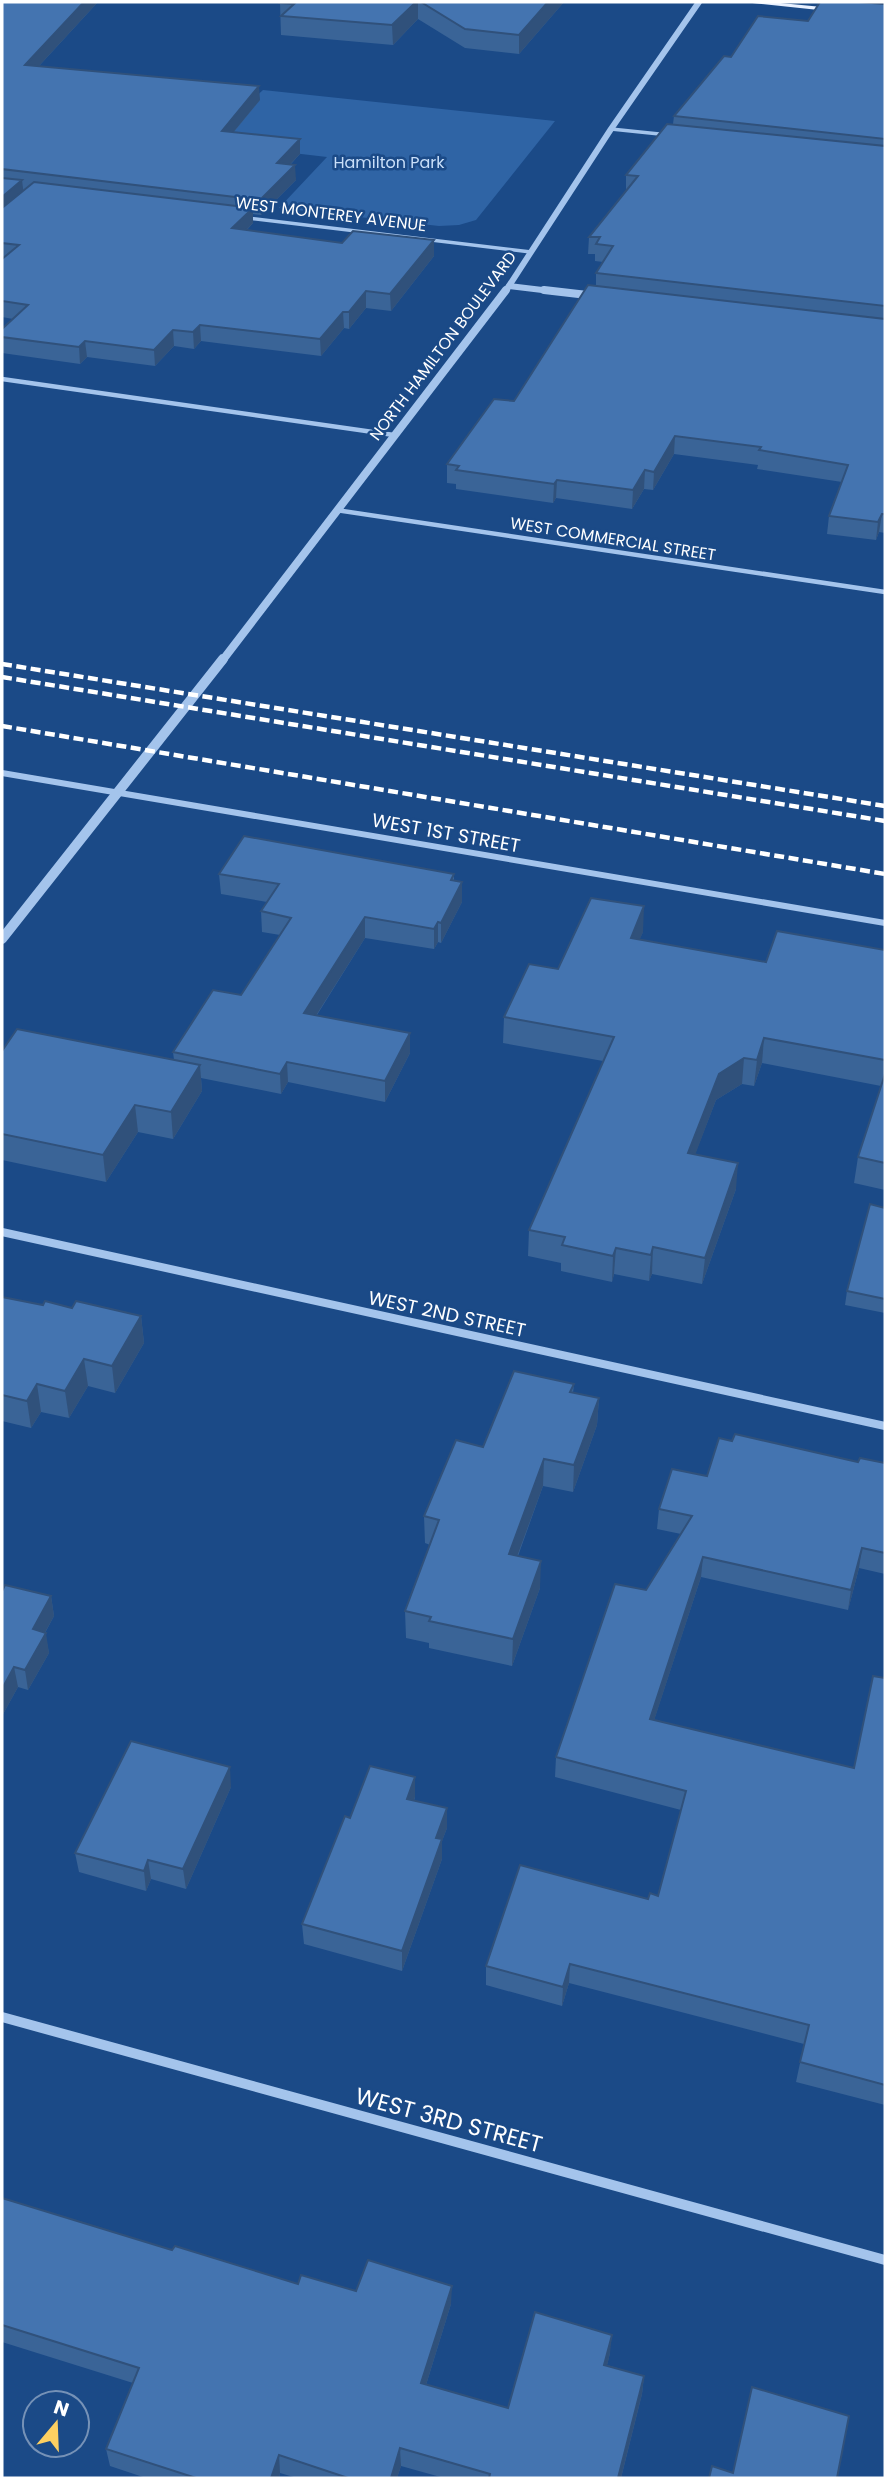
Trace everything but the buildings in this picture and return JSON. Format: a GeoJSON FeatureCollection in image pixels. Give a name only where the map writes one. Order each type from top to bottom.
{"type":"FeatureCollection","features":[{"type":"Feature","properties":{"kind":"main road"},"geometry":{"type":"LineString","coordinates":[[747,2],[885,15]]}},
{"type":"Feature","properties":{"kind":"street","name":"NORTH HAMILTON BOULEVARD"},"geometry":{"type":"LineString","coordinates":[[195,696],[509,286],[611,129],[699,2]]}},
{"type":"Feature","properties":{"kind":"street"},"geometry":{"type":"LineString","coordinates":[[611,129],[679,136]]}},
{"type":"Feature","properties":{"kind":"street","name":"WEST MONTEREY AVENUE"},"geometry":{"type":"LineString","coordinates":[[234,216],[531,252]]}},
{"type":"Feature","properties":{"kind":"street"},"geometry":{"type":"LineString","coordinates":[[509,286],[609,297]]}},
{"type":"Feature","properties":{"kind":"street"},"geometry":{"type":"LineString","coordinates":[[2,379],[394,435]]}},
{"type":"Feature","properties":{"kind":"street","name":"WEST COMMERCIAL STREET"},"geometry":{"type":"LineString","coordinates":[[337,510],[885,592]]}},
{"type":"Feature","properties":{"kind":"street"},"geometry":{"type":"LineString","coordinates":[[2,939],[195,696]]}},
{"type":"Feature","properties":{"kind":"street","name":"WEST 1ST STREET"},"geometry":{"type":"LineString","coordinates":[[2,773],[885,923]]}},
{"type":"Feature","properties":{"kind":"street","name":"WEST 2ND STREET"},"geometry":{"type":"LineString","coordinates":[[2,1232],[885,1426]]}},
{"type":"Feature","properties":{"kind":"street","name":"WEST 3RD STREET"},"geometry":{"type":"LineString","coordinates":[[2,2017],[885,2260]]}},
{"type":"Feature","properties":{"kind":"green space","name":"Hamilton Park"},"geometry":{"type":"Polygon","coordinates":[[[263,90],[555,121],[476,220],[459,225],[439,226],[279,208],[327,157],[205,143],[263,90]]]}},
{"type":"Feature","properties":{"kind":"railway"},"geometry":{"type":"LineString","coordinates":[[2,664],[885,806]]}},
{"type":"Feature","properties":{"kind":"railway"},"geometry":{"type":"LineString","coordinates":[[2,677],[885,821]]}},
{"type":"Feature","properties":{"kind":"railway"},"geometry":{"type":"LineString","coordinates":[[2,726],[885,874]]}}]}
